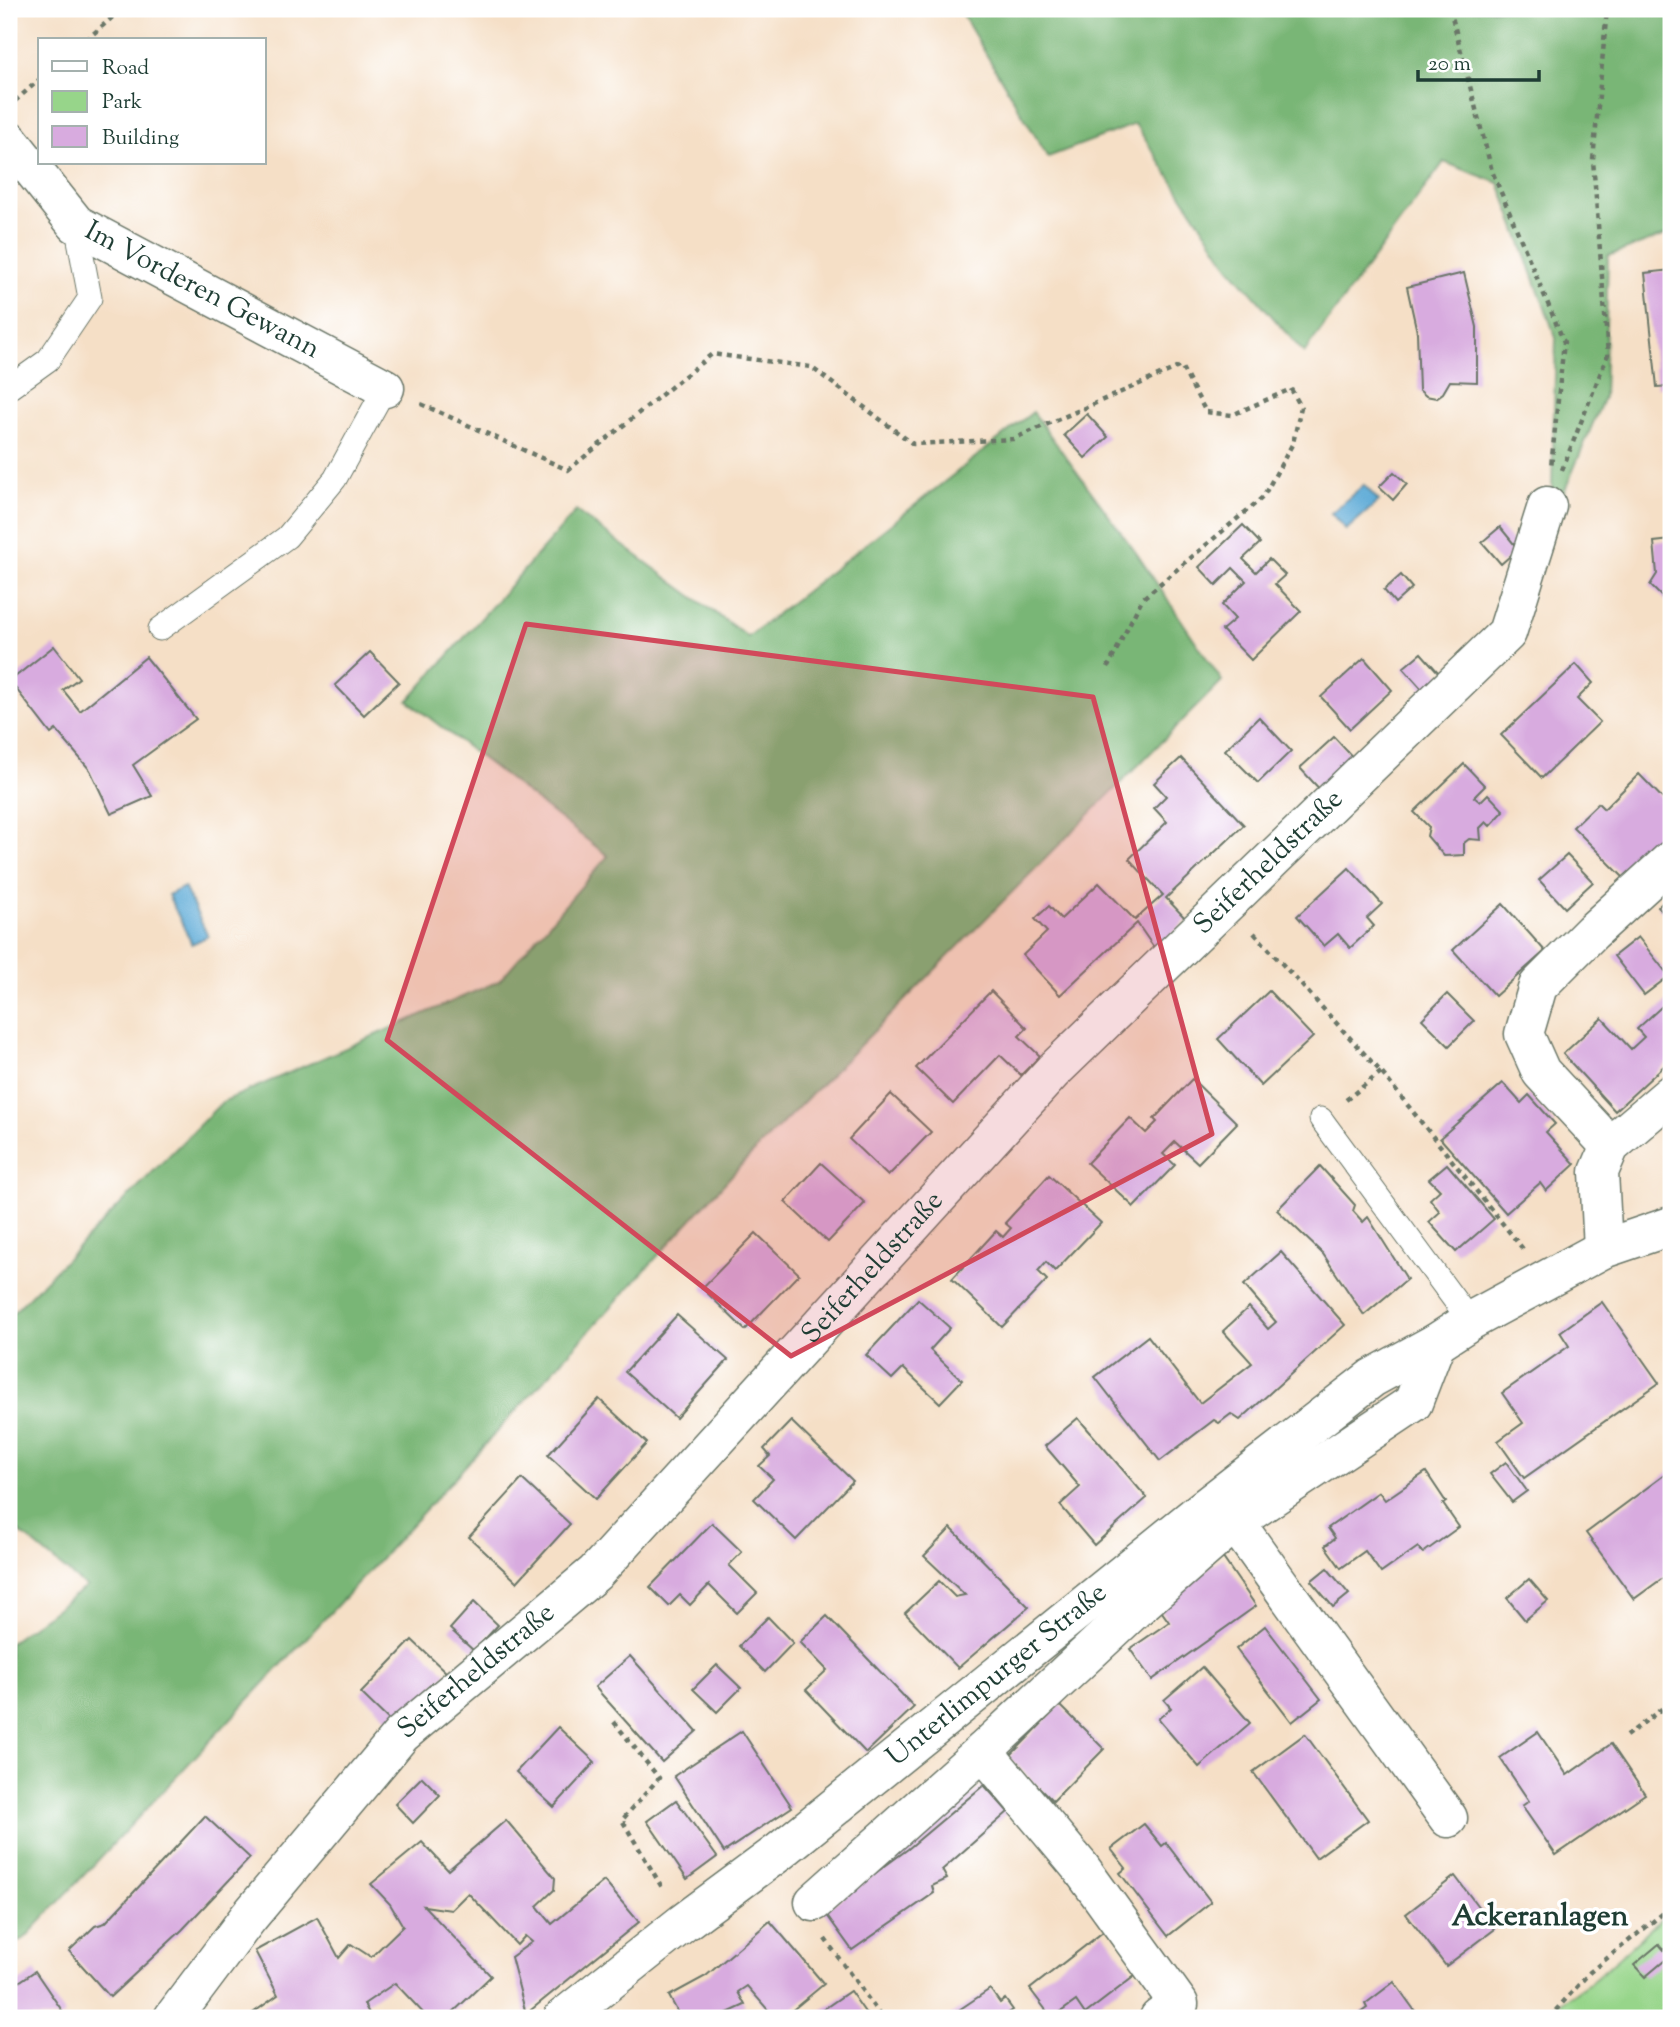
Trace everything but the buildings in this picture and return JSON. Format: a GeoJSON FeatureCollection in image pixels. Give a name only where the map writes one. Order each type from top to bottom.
{"type":"FeatureCollection","features":[{"type":"Feature","properties":{"kind":"street","name":"Im Vorderen Gewann"},"geometry":{"type":"LineString","coordinates":[[9,141],[76,224],[385,388]]}},
{"type":"Feature","properties":{"kind":"street","name":"Seiferheldstraße"},"geometry":{"type":"LineString","coordinates":[[173,2018],[248,1918],[401,1735],[594,1573],[1053,1071],[1507,633],[1547,506]]}},
{"type":"Feature","properties":{"kind":"street"},"geometry":{"type":"LineString","coordinates":[[1610,1146],[1541,1072],[1524,1034],[1538,986],[1671,860]]}},
{"type":"Feature","properties":{"kind":"street"},"geometry":{"type":"LineString","coordinates":[[1603,1249],[1599,1172],[1610,1146],[1671,1094]]}},
{"type":"Feature","properties":{"kind":"street","name":"Unterlimpurger Straße"},"geometry":{"type":"LineString","coordinates":[[563,2018],[683,1923],[779,1852],[1192,1518],[1372,1378],[1603,1249],[1671,1226]]}},
{"type":"Feature","properties":{"kind":"street","name":"Unterlimpurger Straße"},"geometry":{"type":"LineString","coordinates":[[814,1902],[984,1751],[1133,1611],[1235,1522],[1413,1403],[1436,1343]]}},
{"type":"Feature","properties":{"kind":"street"},"geometry":{"type":"LineString","coordinates":[[1235,1522],[1448,1818]]}},
{"type":"Feature","properties":{"kind":"street","name":"Unterlimpurger Straße"},"geometry":{"type":"LineString","coordinates":[[984,1751],[1082,1868],[1179,2004],[1159,2018]]}},
{"type":"Feature","properties":{"kind":"lane"},"geometry":{"type":"LineString","coordinates":[[9,388],[48,360],[90,298],[76,224]]}},
{"type":"Feature","properties":{"kind":"lane"},"geometry":{"type":"LineString","coordinates":[[160,629],[287,537],[335,480],[385,388]]}},
{"type":"Feature","properties":{"kind":"lane"},"geometry":{"type":"LineString","coordinates":[[1321,1119],[1470,1321]]}},
{"type":"Feature","properties":{"kind":"path"},"geometry":{"type":"LineString","coordinates":[[88,38],[122,9]]}},
{"type":"Feature","properties":{"kind":"path"},"geometry":{"type":"LineString","coordinates":[[1450,9],[1492,171],[1564,342],[1547,506]]}},
{"type":"Feature","properties":{"kind":"path"},"geometry":{"type":"LineString","coordinates":[[1547,506],[1608,354],[1593,160],[1607,9]]}},
{"type":"Feature","properties":{"kind":"path"},"geometry":{"type":"LineString","coordinates":[[9,106],[38,81]]}},
{"type":"Feature","properties":{"kind":"path"},"geometry":{"type":"LineString","coordinates":[[385,388],[568,470],[712,354],[811,367],[913,444],[1013,439],[1181,366],[1206,412],[1232,415],[1291,389],[1301,407],[1293,443],[1263,498],[1142,599],[1108,667]]}},
{"type":"Feature","properties":{"kind":"path"},"geometry":{"type":"LineString","coordinates":[[1227,903],[1381,1072],[1547,1280]]}},
{"type":"Feature","properties":{"kind":"path"},"geometry":{"type":"LineString","coordinates":[[1321,1119],[1381,1072]]}},
{"type":"Feature","properties":{"kind":"path"},"geometry":{"type":"LineString","coordinates":[[1626,1736],[1671,1702]]}},
{"type":"Feature","properties":{"kind":"path"},"geometry":{"type":"LineString","coordinates":[[614,1722],[659,1778],[622,1820],[683,1923]]}},
{"type":"Feature","properties":{"kind":"path"},"geometry":{"type":"LineString","coordinates":[[814,1902],[813,1923],[882,2018]]}},
{"type":"Feature","properties":{"kind":"path"},"geometry":{"type":"LineString","coordinates":[[1549,2018],[1590,1972],[1671,1907]]}},
{"type":"Feature","properties":{"kind":"highlighted area"},"geometry":{"type":"Polygon","coordinates":[[[526,624],[1093,697],[1212,1134],[791,1356],[387,1040],[526,624]]]}},
{"type":"Feature","properties":{"kind":"green space"},"geometry":{"type":"Polygon","coordinates":[[[959,9],[1671,9],[1671,233],[1608,256],[1604,397],[1551,523],[1556,338],[1499,183],[1444,162],[1304,353],[1229,267],[1135,124],[1048,157],[959,9]]]}},
{"type":"Feature","properties":{"kind":"green space"},"geometry":{"type":"Polygon","coordinates":[[[1033,412],[1137,554],[1222,681],[743,1163],[359,1582],[25,1938],[9,1947],[9,1643],[86,1587],[9,1523],[9,1317],[222,1102],[499,981],[608,856],[408,701],[576,511],[748,637],[1033,412]]]}},
{"type":"Feature","properties":{"kind":"green space"},"geometry":{"type":"Polygon","coordinates":[[[1671,1910],[1671,2018],[1538,2018],[1596,1978],[1671,1910]]]}},
{"type":"Feature","properties":{"kind":"water"},"geometry":{"type":"Polygon","coordinates":[[[1364,485],[1379,501],[1346,530],[1331,513],[1364,485]]]}},
{"type":"Feature","properties":{"kind":"water"},"geometry":{"type":"Polygon","coordinates":[[[184,887],[208,936],[192,944],[168,895],[184,887]]]}},
{"type":"Feature","properties":{"kind":"district","name":"Ackeranlagen"},"geometry":{"type":"Point","coordinates":[1540,1917]}}]}
